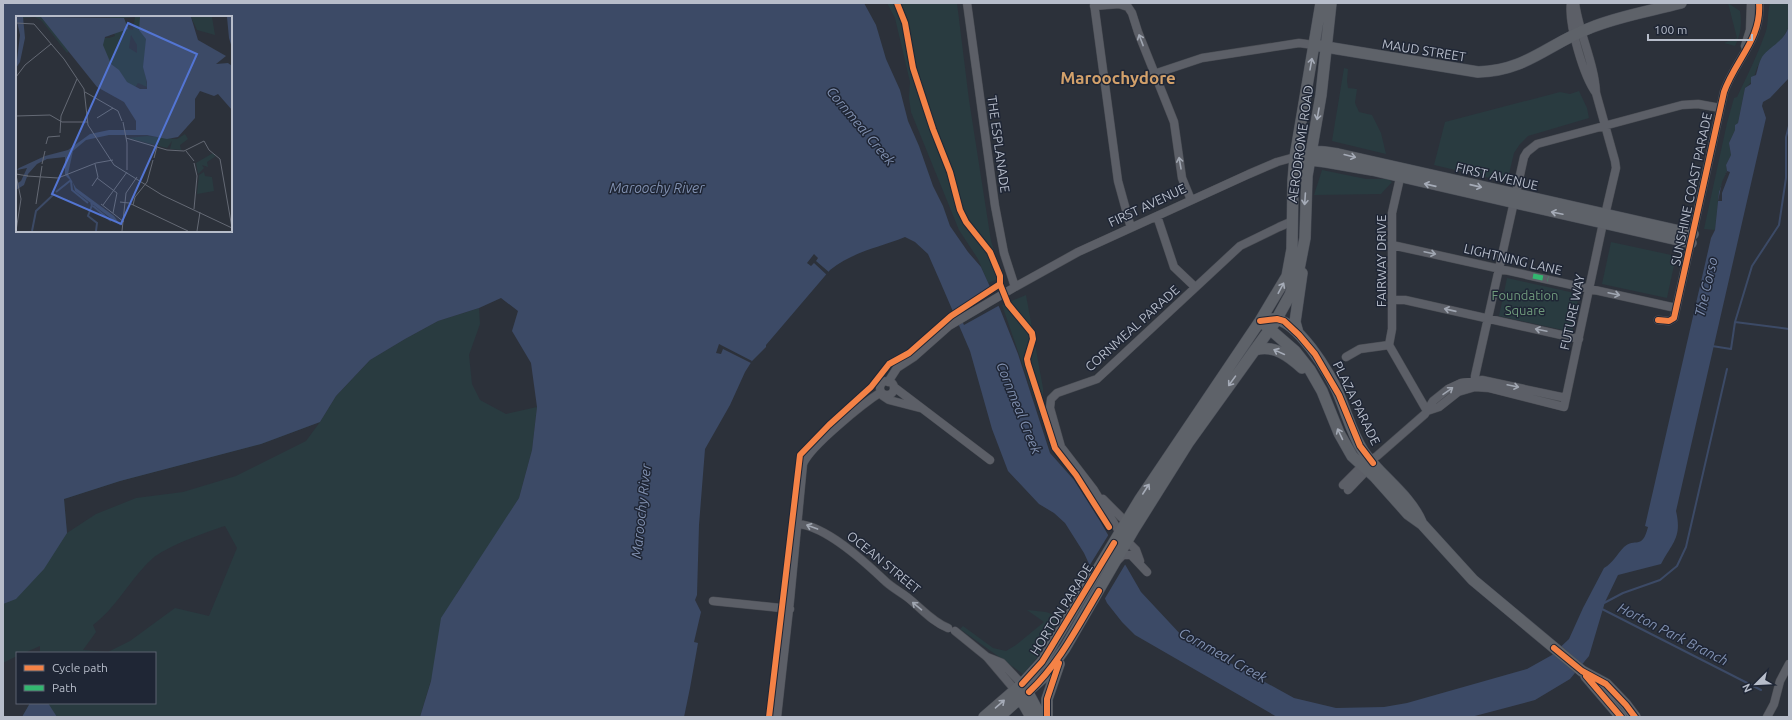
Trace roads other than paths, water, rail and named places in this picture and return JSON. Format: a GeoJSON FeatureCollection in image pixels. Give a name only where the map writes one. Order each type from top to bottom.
{"type":"FeatureCollection","features":[{"type":"Feature","properties":{"kind":"main road","name":"AERODROME ROAD"},"geometry":{"type":"LineString","coordinates":[[1260,321],[1287,276],[1292,249],[1295,157],[1321,3]]}},
{"type":"Feature","properties":{"kind":"main road","name":"AERODROME ROAD"},"geometry":{"type":"LineString","coordinates":[[1269,330],[1277,319],[1292,289],[1302,257],[1305,238],[1306,181],[1321,96],[1331,3]]}},
{"type":"Feature","properties":{"kind":"main road","name":"MAUD STREET"},"geometry":{"type":"LineString","coordinates":[[1314,45],[1478,72],[1493,72],[1509,69],[1524,63],[1592,27],[1649,7],[1673,4]]}},
{"type":"Feature","properties":{"kind":"main road","name":"FIRST AVENUE"},"geometry":{"type":"LineString","coordinates":[[1295,157],[1338,154],[1514,199],[1692,239]]}},
{"type":"Feature","properties":{"kind":"main road","name":"FIRST AVENUE"},"geometry":{"type":"LineString","coordinates":[[1310,156],[1326,162],[1400,178],[1514,199]]}},
{"type":"Feature","properties":{"kind":"main road"},"geometry":{"type":"LineString","coordinates":[[1299,335],[1295,322],[1302,284],[1302,257]]}},
{"type":"Feature","properties":{"kind":"main road"},"geometry":{"type":"LineString","coordinates":[[1260,321],[1277,319]]}},
{"type":"Feature","properties":{"kind":"main road","name":"PLAZA PARADE"},"geometry":{"type":"LineString","coordinates":[[1277,319],[1286,322],[1315,354],[1333,383],[1362,450],[1408,514],[1422,524],[1473,580],[1582,671],[1621,717]]}},
{"type":"Feature","properties":{"kind":"main road","name":"PLAZA PARADE"},"geometry":{"type":"LineString","coordinates":[[1260,321],[1299,356],[1319,385],[1347,448],[1370,463]]}},
{"type":"Feature","properties":{"kind":"main road","name":"HORTON PARADE"},"geometry":{"type":"LineString","coordinates":[[1022,691],[1042,662],[1126,522],[1185,431],[1260,321]]}},
{"type":"Feature","properties":{"kind":"main road","name":"HORTON PARADE"},"geometry":{"type":"LineString","coordinates":[[1022,691],[1046,675],[1065,648],[1188,443],[1269,330]]}},
{"type":"Feature","properties":{"kind":"main road"},"geometry":{"type":"LineString","coordinates":[[1255,350],[1269,348],[1284,354],[1301,366],[1319,385]]}},
{"type":"Feature","properties":{"kind":"main road"},"geometry":{"type":"LineString","coordinates":[[1116,539],[1128,542],[1126,522]]}},
{"type":"Feature","properties":{"kind":"main road"},"geometry":{"type":"LineString","coordinates":[[1069,617],[1085,614]]}},
{"type":"Feature","properties":{"kind":"main road"},"geometry":{"type":"LineString","coordinates":[[1047,717],[1049,692],[1065,648]]}},
{"type":"Feature","properties":{"kind":"main road","name":"PLAZA PARADE"},"geometry":{"type":"LineString","coordinates":[[1582,671],[1606,684],[1635,717]]}},
{"type":"Feature","properties":{"kind":"main road"},"geometry":{"type":"LineString","coordinates":[[984,717],[1022,691]]}},
{"type":"Feature","properties":{"kind":"main road"},"geometry":{"type":"LineString","coordinates":[[999,717],[1022,691]]}},
{"type":"Feature","properties":{"kind":"main road"},"geometry":{"type":"LineString","coordinates":[[1022,691],[1030,717]]}},
{"type":"Feature","properties":{"kind":"main road"},"geometry":{"type":"LineString","coordinates":[[1022,691],[1041,717]]}},
{"type":"Feature","properties":{"kind":"street","name":"THE ESPLANADE"},"geometry":{"type":"LineString","coordinates":[[968,3],[995,206],[1004,253],[1015,287]]}},
{"type":"Feature","properties":{"kind":"street"},"geometry":{"type":"LineString","coordinates":[[1571,3],[1570,21],[1577,34]]}},
{"type":"Feature","properties":{"kind":"street"},"geometry":{"type":"LineString","coordinates":[[1575,3],[1577,34]]}},
{"type":"Feature","properties":{"kind":"street","name":"SUNSHINE COAST PARADE"},"geometry":{"type":"LineString","coordinates":[[1744,53],[1750,30],[1751,3]]}},
{"type":"Feature","properties":{"kind":"street","name":"SUNSHINE COAST PARADE"},"geometry":{"type":"LineString","coordinates":[[1658,320],[1669,321],[1674,318],[1720,108],[1727,85],[1754,38],[1759,14],[1759,3]]}},
{"type":"Feature","properties":{"kind":"street"},"geometry":{"type":"LineString","coordinates":[[1131,228],[1118,181],[1094,5],[1119,4],[1130,10],[1134,16],[1138,32],[1174,122],[1182,178],[1191,200]]}},
{"type":"Feature","properties":{"kind":"street","name":"FUTURE WAY"},"geometry":{"type":"LineString","coordinates":[[1475,383],[1564,407],[1616,168],[1596,93],[1596,84],[1577,34]]}},
{"type":"Feature","properties":{"kind":"street","name":"MAUD STREET"},"geometry":{"type":"LineString","coordinates":[[1154,74],[1211,56],[1299,43],[1314,45]]}},
{"type":"Feature","properties":{"kind":"street"},"geometry":{"type":"LineString","coordinates":[[1475,383],[1524,157],[1532,148],[1537,144],[1690,103],[1720,108]]}},
{"type":"Feature","properties":{"kind":"street","name":"FIRST AVENUE"},"geometry":{"type":"LineString","coordinates":[[891,384],[899,367],[914,358],[944,330],[960,318],[997,297],[1078,252],[1272,164],[1295,157]]}},
{"type":"Feature","properties":{"kind":"street","name":"FAIRWAY DRIVE"},"geometry":{"type":"LineString","coordinates":[[1389,345],[1392,329],[1392,212],[1400,178]]}},
{"type":"Feature","properties":{"kind":"street"},"geometry":{"type":"LineString","coordinates":[[1157,216],[1174,267],[1195,287]]}},
{"type":"Feature","properties":{"kind":"street","name":"CORNMEAL PARADE"},"geometry":{"type":"LineString","coordinates":[[1126,522],[1095,491],[1061,446],[1050,408],[1050,401],[1057,393],[1097,379],[1244,243],[1293,222]]}},
{"type":"Feature","properties":{"kind":"street","name":"LIGHTNING LANE"},"geometry":{"type":"LineString","coordinates":[[1392,245],[1676,308]]}},
{"type":"Feature","properties":{"kind":"street"},"geometry":{"type":"LineString","coordinates":[[1392,300],[1405,300],[1579,339]]}},
{"type":"Feature","properties":{"kind":"street"},"geometry":{"type":"LineString","coordinates":[[1346,357],[1360,349],[1389,345],[1427,411]]}},
{"type":"Feature","properties":{"kind":"street"},"geometry":{"type":"LineString","coordinates":[[1346,487],[1427,411],[1433,401],[1461,383],[1475,383],[1482,380],[1566,398]]}},
{"type":"Feature","properties":{"kind":"street"},"geometry":{"type":"LineString","coordinates":[[921,408],[889,400],[882,394],[881,383],[891,384],[990,460]]}},
{"type":"Feature","properties":{"kind":"street"},"geometry":{"type":"LineString","coordinates":[[777,717],[805,460],[812,451],[860,406],[882,394],[886,396],[890,394],[891,384]]}},
{"type":"Feature","properties":{"kind":"street","name":"CORNMEAL PARADE"},"geometry":{"type":"LineString","coordinates":[[1095,491],[1116,539]]}},
{"type":"Feature","properties":{"kind":"street","name":"OCEAN STREET"},"geometry":{"type":"LineString","coordinates":[[798,524],[812,526],[826,533],[877,572],[885,582],[907,597],[916,606],[952,630],[987,657],[1022,691]]}},
{"type":"Feature","properties":{"kind":"street"},"geometry":{"type":"LineString","coordinates":[[1120,557],[1132,555],[1144,569],[1136,550],[1128,542]]}},
{"type":"Feature","properties":{"kind":"street"},"geometry":{"type":"LineString","coordinates":[[713,601],[790,608]]}},
{"type":"Feature","properties":{"kind":"street"},"geometry":{"type":"LineString","coordinates":[[1767,717],[1774,704],[1780,681],[1789,664]]}},
{"type":"Feature","properties":{"kind":"water","name":"Maroochy River"},"geometry":{"type":"Polygon","coordinates":[[[3,3],[864,3],[876,25],[886,59],[900,90],[908,121],[950,226],[968,252],[981,267],[1000,309],[1018,354],[1050,453],[1074,480],[1100,521],[1141,592],[1183,637],[1294,698],[1336,708],[1384,707],[1407,703],[1527,669],[1552,655],[1569,639],[1604,568],[1628,544],[1641,541],[1643,539],[1648,527],[1645,526],[1711,238],[1715,230],[1719,192],[1727,171],[1726,165],[1731,155],[1729,143],[1735,130],[1735,125],[1738,123],[1745,88],[1751,84],[1751,77],[1756,75],[1762,57],[1784,36],[1789,26],[1789,78],[1770,98],[1763,102],[1762,106],[1766,118],[1676,511],[1678,527],[1675,539],[1661,564],[1618,575],[1605,602],[1589,656],[1570,679],[1535,700],[1471,717],[1277,717],[1135,635],[1122,622],[1107,603],[1084,553],[1065,523],[1054,513],[1039,504],[1008,471],[992,429],[970,351],[928,254],[915,242],[905,237],[857,254],[830,270],[766,345],[766,347],[752,361],[745,372],[730,405],[705,449],[699,525],[697,595],[695,600],[701,612],[694,642],[698,643],[684,717],[420,717],[431,681],[441,618],[519,498],[532,450],[537,407],[531,363],[512,331],[518,311],[501,298],[479,308],[438,321],[370,360],[336,396],[320,422],[261,444],[120,481],[64,499],[67,533],[44,569],[16,599],[3,604],[3,3]]]}},
{"type":"Feature","properties":{"kind":"water"},"geometry":{"type":"Polygon","coordinates":[[[29,704],[49,704],[57,717],[22,717],[29,704]]]}},
{"type":"Feature","properties":{"kind":"waterway"},"geometry":{"type":"LineString","coordinates":[[1735,322],[1752,266],[1779,225],[1786,178],[1786,137],[1789,126]]}},
{"type":"Feature","properties":{"kind":"waterway"},"geometry":{"type":"LineString","coordinates":[[1712,346],[1731,349],[1735,322],[1789,329]]}},
{"type":"Feature","properties":{"kind":"waterway"},"geometry":{"type":"LineString","coordinates":[[1604,603],[1623,593],[1660,580],[1677,566],[1686,547],[1727,369]]}},
{"type":"Feature","properties":{"kind":"waterway","name":"Horton Park Branch"},"geometry":{"type":"LineString","coordinates":[[1602,609],[1761,690]]}},
{"type":"Feature","properties":{"kind":"district","name":"Maroochydore"},"geometry":{"type":"Point","coordinates":[1118,77]}},
{"type":"Feature","properties":{"kind":"water label","name":"Cornmeal Creek"},"geometry":{"type":"Point","coordinates":[861,126]}},
{"type":"Feature","properties":{"kind":"water label","name":"The Corso"},"geometry":{"type":"Point","coordinates":[1706,287]}},
{"type":"Feature","properties":{"kind":"water label","name":"Cornmeal Creek"},"geometry":{"type":"Point","coordinates":[1019,408]}},
{"type":"Feature","properties":{"kind":"water label","name":"Cornmeal Creek"},"geometry":{"type":"Point","coordinates":[1223,655]}},
{"type":"Feature","properties":{"kind":"park label","name":"Foundation Square"},"geometry":{"type":"Point","coordinates":[1525,302]}}]}
